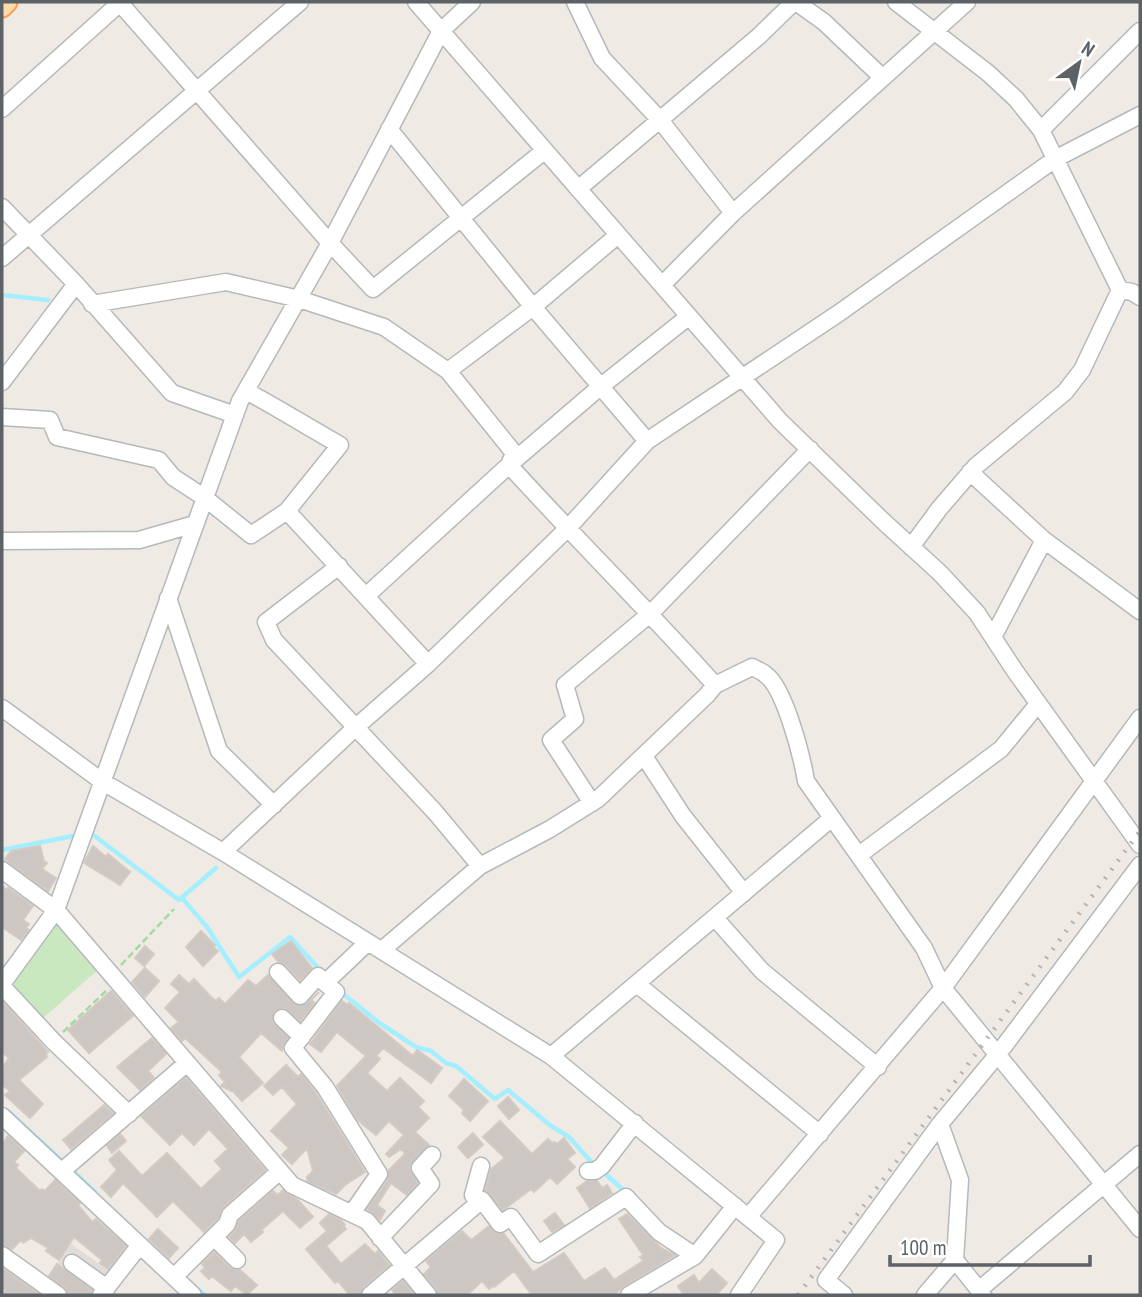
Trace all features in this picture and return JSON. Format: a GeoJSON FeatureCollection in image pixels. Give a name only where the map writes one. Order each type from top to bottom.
{"type":"FeatureCollection","features":[{"type":"Feature","properties":{"kind":"main road"},"geometry":{"type":"LineString","coordinates":[[2,7],[7,2]]}},
{"type":"Feature","properties":{"kind":"street"},"geometry":{"type":"LineString","coordinates":[[2,108],[120,2],[373,289],[544,151]]}},
{"type":"Feature","properties":{"kind":"street"},"geometry":{"type":"LineString","coordinates":[[2,258],[300,2]]}},
{"type":"Feature","properties":{"kind":"street"},"geometry":{"type":"LineString","coordinates":[[416,2],[740,377],[810,449],[950,583],[977,613],[1038,704],[1140,845]]}},
{"type":"Feature","properties":{"kind":"street"},"geometry":{"type":"LineString","coordinates":[[129,1114],[53,1041],[2,985],[56,910],[195,524],[246,391],[330,243],[441,32],[472,2]]}},
{"type":"Feature","properties":{"kind":"street"},"geometry":{"type":"LineString","coordinates":[[575,2],[601,58],[660,120],[733,213]]}},
{"type":"Feature","properties":{"kind":"street"},"geometry":{"type":"LineString","coordinates":[[578,190],[759,36],[795,2],[824,22],[883,78]]}},
{"type":"Feature","properties":{"kind":"street"},"geometry":{"type":"LineString","coordinates":[[896,2],[988,73],[1016,99],[1041,130],[1055,159],[1133,291],[1065,392],[970,472],[911,547]]}},
{"type":"Feature","properties":{"kind":"street"},"geometry":{"type":"LineString","coordinates":[[662,285],[733,213],[967,2]]}},
{"type":"Feature","properties":{"kind":"street"},"geometry":{"type":"LineString","coordinates":[[1041,130],[1140,31]]}},
{"type":"Feature","properties":{"kind":"street"},"geometry":{"type":"LineString","coordinates":[[223,852],[356,727],[428,664],[567,529],[647,441],[839,313],[1055,159],[1140,115]]}},
{"type":"Feature","properties":{"kind":"street"},"geometry":{"type":"LineString","coordinates":[[389,129],[533,307],[647,441]]}},
{"type":"Feature","properties":{"kind":"street"},"geometry":{"type":"LineString","coordinates":[[2,206],[76,284],[172,393],[235,415]]}},
{"type":"Feature","properties":{"kind":"street"},"geometry":{"type":"LineString","coordinates":[[448,371],[533,307],[618,234]]}},
{"type":"Feature","properties":{"kind":"street"},"geometry":{"type":"LineString","coordinates":[[92,304],[226,282],[299,299],[384,327],[448,371],[514,453],[509,465]]}},
{"type":"Feature","properties":{"kind":"street"},"geometry":{"type":"LineString","coordinates":[[2,382],[76,284]]}},
{"type":"Feature","properties":{"kind":"street"},"geometry":{"type":"LineString","coordinates":[[366,596],[509,465],[600,387],[688,317]]}},
{"type":"Feature","properties":{"kind":"street"},"geometry":{"type":"LineString","coordinates":[[2,417],[50,420],[57,437],[159,460],[173,477],[205,498],[251,535],[287,511],[340,445],[299,423],[288,412],[246,391]]}},
{"type":"Feature","properties":{"kind":"street"},"geometry":{"type":"LineString","coordinates":[[592,803],[551,740],[575,719],[565,685],[651,613],[810,449]]}},
{"type":"Feature","properties":{"kind":"street"},"geometry":{"type":"LineString","coordinates":[[509,465],[567,529],[651,613],[715,685]]}},
{"type":"Feature","properties":{"kind":"street"},"geometry":{"type":"LineString","coordinates":[[970,472],[1044,540],[1140,611]]}},
{"type":"Feature","properties":{"kind":"street"},"geometry":{"type":"LineString","coordinates":[[287,511],[428,664]]}},
{"type":"Feature","properties":{"kind":"street"},"geometry":{"type":"LineString","coordinates":[[2,541],[139,540],[195,524]]}},
{"type":"Feature","properties":{"kind":"street"},"geometry":{"type":"LineString","coordinates":[[993,637],[1044,540]]}},
{"type":"Feature","properties":{"kind":"street"},"geometry":{"type":"LineString","coordinates":[[339,566],[266,622],[274,640],[481,866]]}},
{"type":"Feature","properties":{"kind":"street"},"geometry":{"type":"LineString","coordinates":[[169,598],[219,751],[274,804]]}},
{"type":"Feature","properties":{"kind":"street"},"geometry":{"type":"LineString","coordinates":[[325,983],[481,866],[551,829],[592,803],[715,685],[752,667],[768,676],[789,717],[800,748],[806,781],[924,948],[943,988],[1140,1229]]}},
{"type":"Feature","properties":{"kind":"street"},"geometry":{"type":"LineString","coordinates":[[859,855],[1001,749],[1038,704]]}},
{"type":"Feature","properties":{"kind":"street"},"geometry":{"type":"LineString","coordinates":[[2,708],[103,782],[223,852],[551,1056],[776,1240],[739,1295]]}},
{"type":"Feature","properties":{"kind":"street"},"geometry":{"type":"LineString","coordinates":[[748,1217],[943,988],[1140,718]]}},
{"type":"Feature","properties":{"kind":"street"},"geometry":{"type":"LineString","coordinates":[[644,756],[682,817],[744,893]]}},
{"type":"Feature","properties":{"kind":"street"},"geometry":{"type":"LineString","coordinates":[[551,1056],[832,818]]}},
{"type":"Feature","properties":{"kind":"street"},"geometry":{"type":"LineString","coordinates":[[842,1295],[826,1280],[940,1124],[998,1054],[1140,865]]}},
{"type":"Feature","properties":{"kind":"street"},"geometry":{"type":"LineString","coordinates":[[2,870],[56,910],[292,1185],[366,1221],[428,1295]]}},
{"type":"Feature","properties":{"kind":"street"},"geometry":{"type":"LineString","coordinates":[[715,918],[762,971],[878,1066]]}},
{"type":"Feature","properties":{"kind":"street"},"geometry":{"type":"LineString","coordinates":[[278,972],[300,996],[318,976],[335,992],[293,1048],[325,1087],[379,1174],[352,1213]]}},
{"type":"Feature","properties":{"kind":"street"},"geometry":{"type":"LineString","coordinates":[[637,984],[820,1134]]}},
{"type":"Feature","properties":{"kind":"street"},"geometry":{"type":"LineString","coordinates":[[282,1018],[302,1037]]}},
{"type":"Feature","properties":{"kind":"street"},"geometry":{"type":"LineString","coordinates":[[62,1171],[187,1063]]}},
{"type":"Feature","properties":{"kind":"street"},"geometry":{"type":"LineString","coordinates":[[595,1170],[635,1123]]}},
{"type":"Feature","properties":{"kind":"street"},"geometry":{"type":"LineString","coordinates":[[5,1124],[62,1171],[193,1295]]}},
{"type":"Feature","properties":{"kind":"street"},"geometry":{"type":"LineString","coordinates":[[925,1295],[955,1260],[960,1180],[940,1124]]}},
{"type":"Feature","properties":{"kind":"street"},"geometry":{"type":"LineString","coordinates":[[955,1260],[982,1292],[1140,1154]]}},
{"type":"Feature","properties":{"kind":"street"},"geometry":{"type":"LineString","coordinates":[[380,1238],[431,1184],[419,1168],[432,1155]]}},
{"type":"Feature","properties":{"kind":"street"},"geometry":{"type":"LineString","coordinates":[[478,1203],[473,1195],[481,1166]]}},
{"type":"Feature","properties":{"kind":"street"},"geometry":{"type":"LineString","coordinates":[[174,1277],[227,1224],[230,1215],[280,1171]]}},
{"type":"Feature","properties":{"kind":"street"},"geometry":{"type":"LineString","coordinates":[[370,1295],[482,1200],[500,1224],[511,1217],[538,1254],[626,1196],[659,1232],[695,1256]]}},
{"type":"Feature","properties":{"kind":"street"},"geometry":{"type":"LineString","coordinates":[[629,1295],[695,1256],[735,1206]]}},
{"type":"Feature","properties":{"kind":"street"},"geometry":{"type":"LineString","coordinates":[[215,1237],[237,1260]]}},
{"type":"Feature","properties":{"kind":"street"},"geometry":{"type":"LineString","coordinates":[[72,1263],[104,1291],[140,1245]]}},
{"type":"Feature","properties":{"kind":"street"},"geometry":{"type":"LineString","coordinates":[[2,1255],[58,1295]]}},
{"type":"Feature","properties":{"kind":"path"},"geometry":{"type":"LineString","coordinates":[[53,1041],[114,978],[174,909]]}},
{"type":"Feature","properties":{"kind":"shaded area"},"geometry":{"type":"Polygon","coordinates":[[[71,1244],[111,1272],[92,1295],[69,1295],[46,1279],[71,1244]]]}},
{"type":"Feature","properties":{"kind":"green space"},"geometry":{"type":"Polygon","coordinates":[[[56,922],[100,968],[42,1019],[13,989],[12,984],[56,922]]]}},
{"type":"Feature","properties":{"kind":"building"},"geometry":{"type":"Polygon","coordinates":[[[40,846],[47,863],[42,869],[56,878],[48,891],[5,859],[11,851],[40,846]]]}},
{"type":"Feature","properties":{"kind":"building"},"geometry":{"type":"Polygon","coordinates":[[[93,846],[130,872],[120,885],[84,863],[93,846]]]}},
{"type":"Feature","properties":{"kind":"building"},"geometry":{"type":"Polygon","coordinates":[[[2,886],[33,906],[23,920],[29,924],[26,928],[29,930],[21,940],[2,927],[2,886]]]}},
{"type":"Feature","properties":{"kind":"building"},"geometry":{"type":"Polygon","coordinates":[[[201,931],[218,951],[203,966],[186,947],[201,931]]]}},
{"type":"Feature","properties":{"kind":"building"},"geometry":{"type":"Polygon","coordinates":[[[291,941],[312,968],[300,980],[272,954],[291,941]]]}},
{"type":"Feature","properties":{"kind":"building"},"geometry":{"type":"Polygon","coordinates":[[[145,946],[154,954],[144,966],[135,958],[145,946]]]}},
{"type":"Feature","properties":{"kind":"building"},"geometry":{"type":"Polygon","coordinates":[[[145,968],[159,981],[145,997],[132,982],[145,968]]]}},
{"type":"Feature","properties":{"kind":"building"},"geometry":{"type":"Polygon","coordinates":[[[179,975],[189,984],[194,979],[211,997],[216,1001],[219,998],[225,1004],[248,980],[256,986],[268,975],[297,1006],[307,1003],[319,992],[311,1000],[315,1003],[300,1021],[285,1008],[274,1011],[272,1022],[288,1038],[282,1051],[261,1033],[239,1057],[263,1083],[242,1101],[234,1092],[221,1086],[225,1082],[219,1075],[222,1072],[185,1038],[182,1041],[171,1028],[179,1022],[165,1008],[180,992],[171,984],[179,975]]]}},
{"type":"Feature","properties":{"kind":"building"},"geometry":{"type":"Polygon","coordinates":[[[111,991],[133,1016],[89,1053],[68,1030],[111,991]]]}},
{"type":"Feature","properties":{"kind":"building"},"geometry":{"type":"Polygon","coordinates":[[[2,1001],[48,1052],[47,1057],[19,1080],[43,1104],[30,1118],[5,1095],[10,1091],[2,1085],[2,1068],[9,1058],[2,1052],[2,1001]]]}},
{"type":"Feature","properties":{"kind":"building"},"geometry":{"type":"Polygon","coordinates":[[[342,1001],[348,1005],[349,1003],[413,1056],[417,1050],[442,1068],[431,1083],[383,1048],[376,1056],[380,1059],[367,1073],[387,1091],[400,1078],[424,1101],[418,1107],[429,1118],[415,1132],[429,1145],[410,1166],[418,1183],[407,1195],[391,1183],[377,1205],[385,1211],[380,1220],[367,1209],[388,1180],[389,1170],[405,1154],[401,1149],[389,1157],[386,1154],[404,1135],[389,1121],[376,1135],[357,1119],[337,1086],[366,1056],[337,1032],[321,1052],[310,1044],[342,1001]]]}},
{"type":"Feature","properties":{"kind":"building"},"geometry":{"type":"Polygon","coordinates":[[[152,1038],[166,1054],[148,1071],[154,1078],[140,1090],[117,1067],[152,1038]]]}},
{"type":"Feature","properties":{"kind":"building"},"geometry":{"type":"Polygon","coordinates":[[[286,1065],[298,1077],[301,1074],[316,1093],[365,1172],[336,1194],[307,1181],[313,1171],[307,1148],[292,1164],[282,1155],[289,1148],[271,1131],[297,1104],[282,1087],[273,1095],[264,1086],[286,1065]]]}},
{"type":"Feature","properties":{"kind":"building"},"geometry":{"type":"Polygon","coordinates":[[[186,1078],[265,1170],[223,1207],[218,1218],[204,1232],[173,1201],[157,1217],[123,1183],[111,1197],[101,1187],[117,1170],[109,1160],[119,1151],[142,1176],[167,1153],[201,1189],[222,1169],[215,1161],[228,1149],[209,1129],[194,1145],[182,1133],[170,1145],[141,1116],[186,1078]]]}},
{"type":"Feature","properties":{"kind":"building"},"geometry":{"type":"Polygon","coordinates":[[[464,1079],[488,1101],[470,1121],[462,1113],[464,1110],[449,1096],[464,1079]]]}},
{"type":"Feature","properties":{"kind":"building"},"geometry":{"type":"Polygon","coordinates":[[[508,1097],[519,1110],[509,1119],[498,1106],[508,1097]]]}},
{"type":"Feature","properties":{"kind":"building"},"geometry":{"type":"Polygon","coordinates":[[[104,1105],[113,1113],[71,1149],[63,1140],[104,1105]]]}},
{"type":"Feature","properties":{"kind":"building"},"geometry":{"type":"Polygon","coordinates":[[[500,1121],[532,1154],[548,1139],[557,1144],[564,1138],[575,1153],[567,1159],[575,1167],[557,1184],[550,1177],[534,1192],[531,1189],[503,1210],[485,1190],[491,1169],[505,1158],[483,1137],[500,1121]]]}},
{"type":"Feature","properties":{"kind":"building"},"geometry":{"type":"Polygon","coordinates":[[[473,1133],[483,1145],[468,1158],[458,1147],[473,1133]]]}},
{"type":"Feature","properties":{"kind":"building"},"geometry":{"type":"Polygon","coordinates":[[[120,1134],[126,1141],[112,1153],[107,1146],[120,1134]]]}},
{"type":"Feature","properties":{"kind":"building"},"geometry":{"type":"Polygon","coordinates":[[[8,1136],[24,1151],[14,1162],[18,1165],[16,1168],[40,1191],[45,1191],[55,1180],[80,1203],[78,1205],[92,1222],[96,1219],[126,1246],[108,1269],[100,1263],[102,1260],[74,1237],[59,1260],[46,1251],[48,1248],[31,1238],[23,1243],[21,1240],[12,1249],[2,1244],[2,1144],[8,1136]]]}},
{"type":"Feature","properties":{"kind":"building"},"geometry":{"type":"Polygon","coordinates":[[[587,1181],[597,1181],[602,1188],[607,1185],[612,1193],[590,1208],[577,1188],[587,1181]]]}},
{"type":"Feature","properties":{"kind":"building"},"geometry":{"type":"Polygon","coordinates":[[[283,1190],[298,1200],[313,1217],[300,1228],[283,1211],[251,1242],[244,1234],[235,1243],[229,1237],[239,1221],[273,1191],[278,1195],[283,1190]]]}},
{"type":"Feature","properties":{"kind":"building"},"geometry":{"type":"Polygon","coordinates":[[[555,1213],[564,1225],[552,1232],[544,1221],[555,1213]]]}},
{"type":"Feature","properties":{"kind":"building"},"geometry":{"type":"Polygon","coordinates":[[[329,1214],[341,1220],[346,1229],[326,1246],[341,1264],[365,1244],[375,1254],[378,1251],[389,1265],[363,1287],[360,1295],[350,1295],[338,1281],[335,1283],[306,1249],[327,1231],[320,1223],[329,1214]]]}},
{"type":"Feature","properties":{"kind":"building"},"geometry":{"type":"Polygon","coordinates":[[[627,1214],[661,1248],[675,1255],[614,1295],[532,1295],[514,1271],[489,1289],[482,1281],[467,1295],[438,1295],[436,1288],[424,1274],[431,1267],[426,1261],[462,1231],[471,1240],[489,1226],[495,1233],[504,1234],[533,1272],[564,1253],[584,1281],[605,1268],[614,1280],[643,1261],[640,1257],[643,1255],[619,1219],[627,1214]]]}},
{"type":"Feature","properties":{"kind":"building"},"geometry":{"type":"Polygon","coordinates":[[[158,1229],[178,1248],[169,1258],[149,1239],[158,1229]]]}},
{"type":"Feature","properties":{"kind":"building"},"geometry":{"type":"Polygon","coordinates":[[[214,1252],[230,1268],[240,1270],[257,1285],[247,1295],[235,1286],[231,1291],[212,1276],[209,1279],[201,1271],[205,1268],[202,1264],[214,1252]]]}},
{"type":"Feature","properties":{"kind":"building"},"geometry":{"type":"Polygon","coordinates":[[[57,1264],[92,1290],[91,1295],[68,1295],[65,1287],[49,1276],[57,1264]]]}},
{"type":"Feature","properties":{"kind":"building"},"geometry":{"type":"Polygon","coordinates":[[[2,1268],[40,1295],[2,1295],[6,1290],[2,1287],[2,1268]]]}},
{"type":"Feature","properties":{"kind":"building"},"geometry":{"type":"Polygon","coordinates":[[[712,1269],[727,1283],[716,1295],[684,1295],[678,1286],[694,1275],[699,1283],[712,1269]]]}},
{"type":"Feature","properties":{"kind":"building"},"geometry":{"type":"Polygon","coordinates":[[[403,1281],[415,1295],[396,1295],[392,1290],[403,1281]]]}},
{"type":"Feature","properties":{"kind":"waterway"},"geometry":{"type":"LineString","coordinates":[[2,295],[48,300]]}},
{"type":"Feature","properties":{"kind":"waterway"},"geometry":{"type":"LineString","coordinates":[[92,834],[179,900],[216,868]]}},
{"type":"Feature","properties":{"kind":"waterway"},"geometry":{"type":"LineString","coordinates":[[2,850],[73,836]]}},
{"type":"Feature","properties":{"kind":"waterway"},"geometry":{"type":"LineString","coordinates":[[182,898],[207,927],[239,977],[290,937],[322,972]]}},
{"type":"Feature","properties":{"kind":"waterway"},"geometry":{"type":"LineString","coordinates":[[341,992],[378,1022],[416,1047],[431,1051],[446,1063],[456,1066],[495,1099],[508,1090],[551,1126],[569,1137],[595,1166]]}},
{"type":"Feature","properties":{"kind":"waterway"},"geometry":{"type":"LineString","coordinates":[[9,1112],[63,1162]]}},
{"type":"Feature","properties":{"kind":"waterway"},"geometry":{"type":"LineString","coordinates":[[72,1170],[95,1192]]}},
{"type":"Feature","properties":{"kind":"waterway"},"geometry":{"type":"LineString","coordinates":[[602,1171],[627,1193]]}},
{"type":"Feature","properties":{"kind":"waterway"},"geometry":{"type":"LineString","coordinates":[[195,1287],[205,1295]]}},
{"type":"Feature","properties":{"kind":"railway"},"geometry":{"type":"LineString","coordinates":[[798,1295],[1140,831]]}}]}
